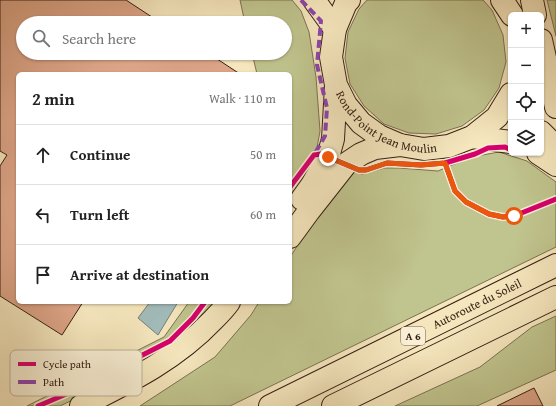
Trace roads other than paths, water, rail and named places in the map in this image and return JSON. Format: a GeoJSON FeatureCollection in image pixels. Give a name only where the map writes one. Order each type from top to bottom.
{"type":"FeatureCollection","features":[{"type":"Feature","properties":{"kind":"main road"},"geometry":{"type":"LineString","coordinates":[[314,0],[335,29]]}},
{"type":"Feature","properties":{"kind":"main road","name":"Rond-Point Jean Moulin"},"geometry":{"type":"LineString","coordinates":[[349,0],[346,3],[335,29],[331,57],[336,85],[346,105],[360,123],[379,136],[400,145],[424,149],[449,146],[472,137],[497,117],[508,99]]}},
{"type":"Feature","properties":{"kind":"main road"},"geometry":{"type":"LineString","coordinates":[[502,0],[510,12]]}},
{"type":"Feature","properties":{"kind":"main road"},"geometry":{"type":"LineString","coordinates":[[532,0],[535,12]]}},
{"type":"Feature","properties":{"kind":"main road"},"geometry":{"type":"LineString","coordinates":[[543,48],[556,107]]}},
{"type":"Feature","properties":{"kind":"main road"},"geometry":{"type":"LineString","coordinates":[[292,213],[312,185],[328,157],[333,139],[336,85]]}},
{"type":"Feature","properties":{"kind":"main road"},"geometry":{"type":"LineString","coordinates":[[544,135],[556,147]]}},
{"type":"Feature","properties":{"kind":"main road"},"geometry":{"type":"LineString","coordinates":[[472,137],[508,142]]}},
{"type":"Feature","properties":{"kind":"main road"},"geometry":{"type":"LineString","coordinates":[[292,234],[346,164],[361,154],[375,148],[400,145]]}},
{"type":"Feature","properties":{"kind":"main road"},"geometry":{"type":"LineString","coordinates":[[543,156],[556,166]]}},
{"type":"Feature","properties":{"kind":"main road","name":"Autoroute du Soleil"},"geometry":{"type":"LineString","coordinates":[[270,406],[556,265]]}},
{"type":"Feature","properties":{"kind":"main road","name":"A 6"},"geometry":{"type":"LineString","coordinates":[[333,406],[556,297]]}},
{"type":"Feature","properties":{"kind":"main road"},"geometry":{"type":"LineString","coordinates":[[142,375],[172,356],[202,332],[228,304]]}},
{"type":"Feature","properties":{"kind":"main road"},"geometry":{"type":"LineString","coordinates":[[142,389],[193,357],[233,317],[243,304]]}},
{"type":"Feature","properties":{"kind":"main road"},"geometry":{"type":"LineString","coordinates":[[81,406],[101,396]]}},
{"type":"Feature","properties":{"kind":"main road"},"geometry":{"type":"LineString","coordinates":[[112,406],[130,396]]}},
{"type":"Feature","properties":{"kind":"water"},"geometry":{"type":"Polygon","coordinates":[[[148,304],[177,304],[158,335],[138,318],[148,304]]]}}]}
